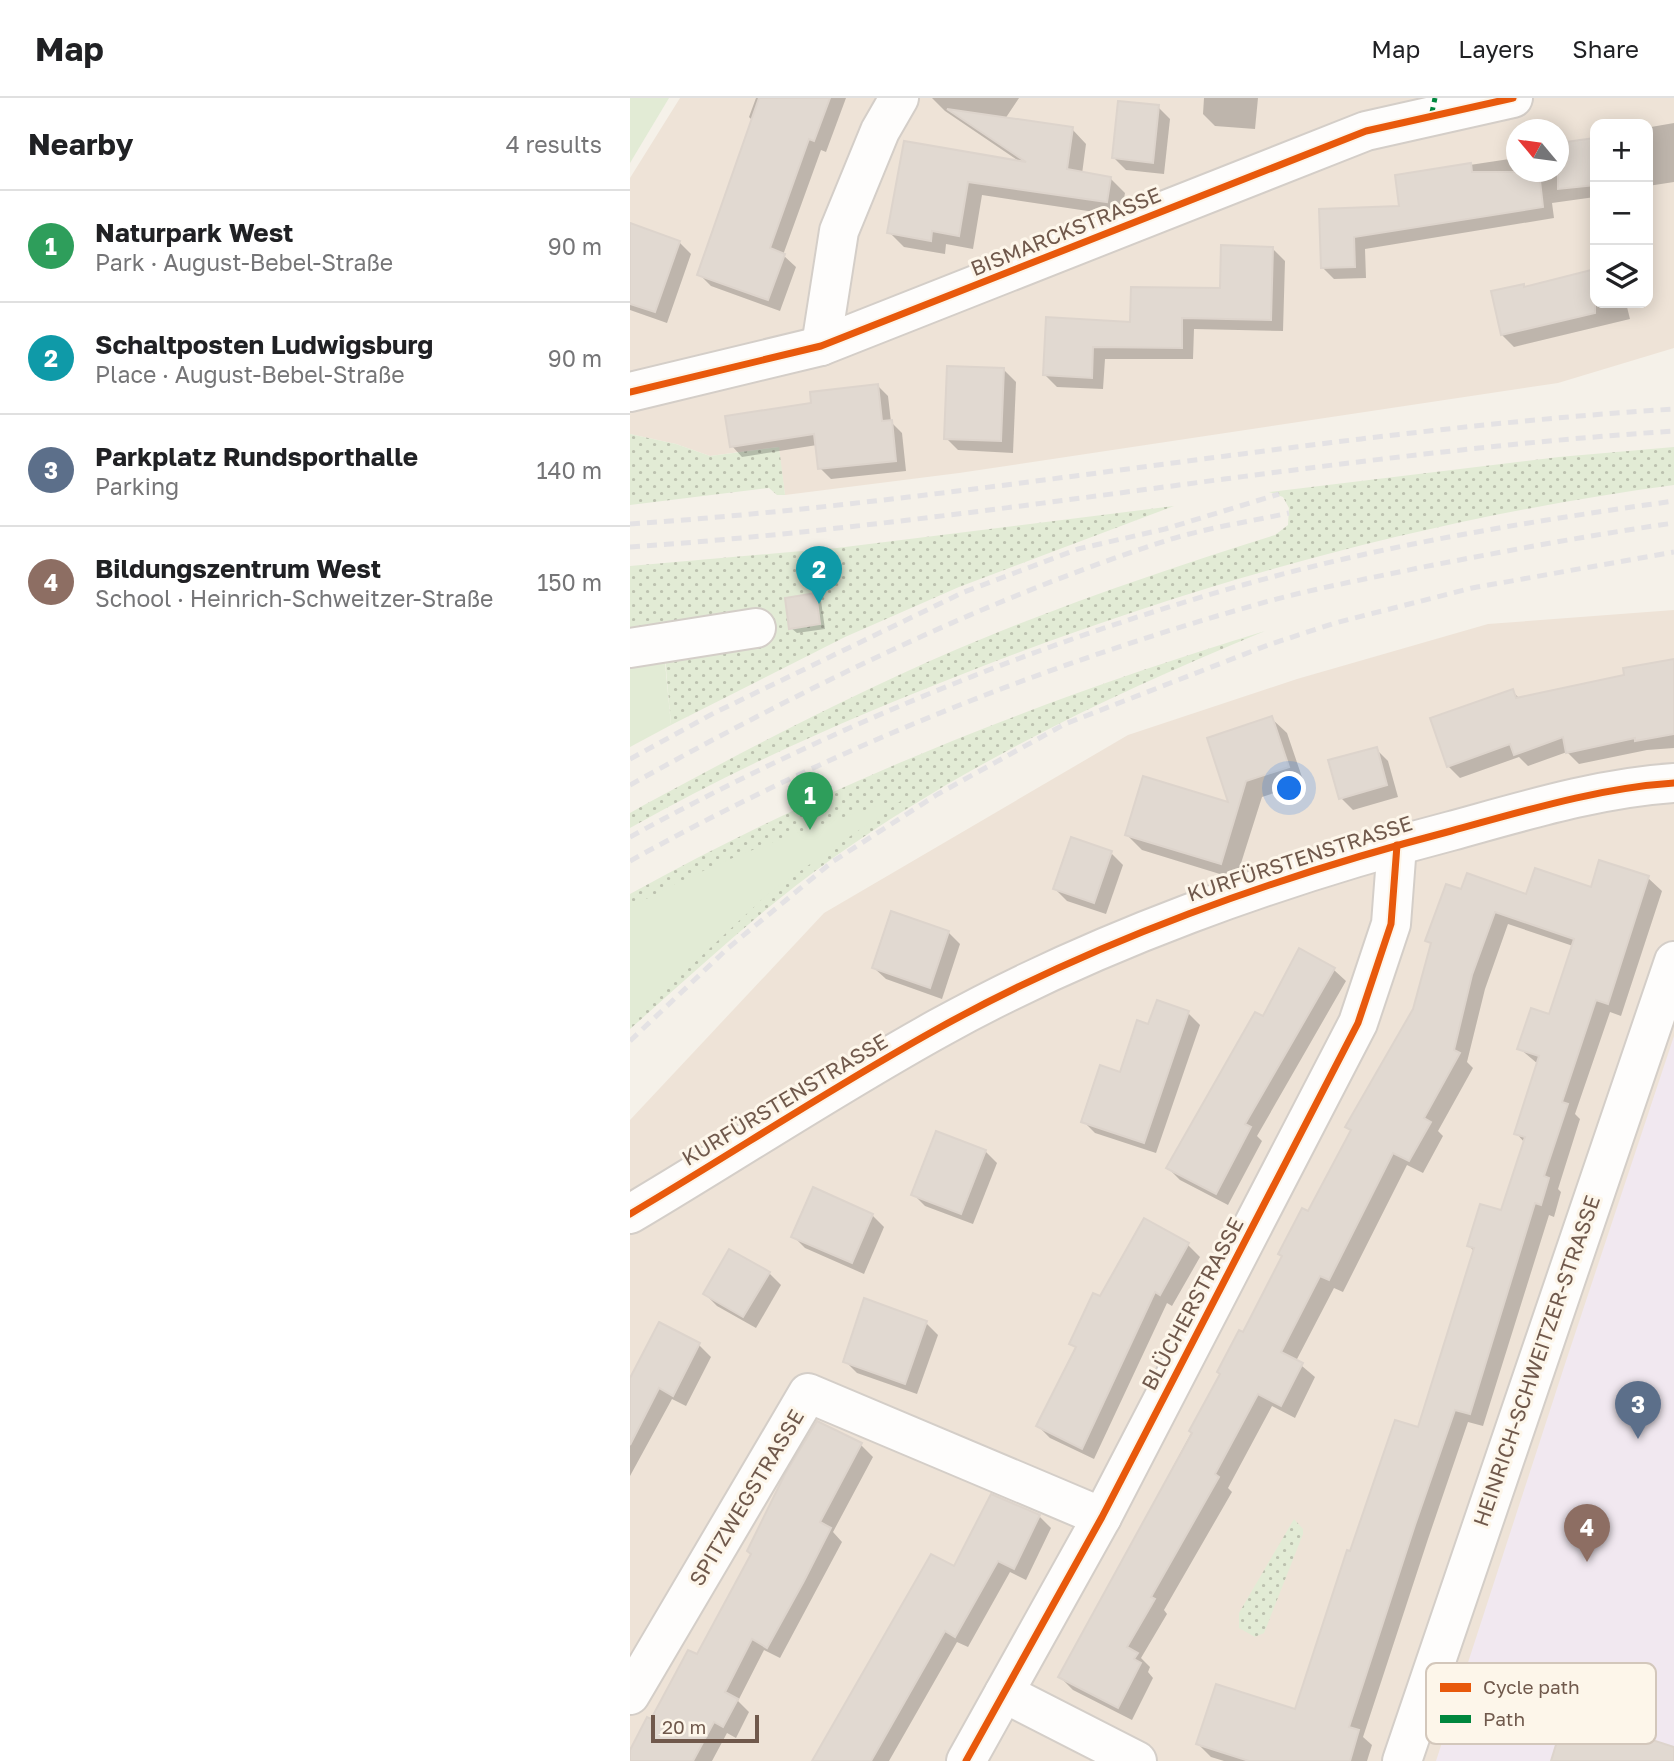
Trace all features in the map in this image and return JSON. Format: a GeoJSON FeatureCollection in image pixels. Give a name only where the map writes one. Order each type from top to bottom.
{"type":"FeatureCollection","features":[{"type":"Feature","properties":{"kind":"street"},"geometry":{"type":"LineString","coordinates":[[821,346],[839,231],[880,131],[899,98]]}},
{"type":"Feature","properties":{"kind":"street","name":"BISMARCKSTRASSE"},"geometry":{"type":"LineString","coordinates":[[630,392],[821,346],[1366,131],[1514,98]]}},
{"type":"Feature","properties":{"kind":"street"},"geometry":{"type":"LineString","coordinates":[[630,648],[756,628]]}},
{"type":"Feature","properties":{"kind":"street","name":"KURFÜRSTENSTRASSE"},"geometry":{"type":"LineString","coordinates":[[630,1214],[940,1028],[1026,985],[1187,914],[1397,845],[1567,800],[1631,786],[1674,783]]}},
{"type":"Feature","properties":{"kind":"street","name":"BLÜCHERSTRASSE"},"geometry":{"type":"LineString","coordinates":[[966,1761],[1102,1517],[1358,1023],[1391,924],[1397,845]]}},
{"type":"Feature","properties":{"kind":"street","name":"HEINRICH-SCHWEITZER-STRASSE"},"geometry":{"type":"LineString","coordinates":[[1435,1663],[1674,961]]}},
{"type":"Feature","properties":{"kind":"street","name":"SPITZWEGSTRASSE"},"geometry":{"type":"LineString","coordinates":[[630,1695],[808,1393],[1102,1517]]}},
{"type":"Feature","properties":{"kind":"street","name":"HEINRICH-SCHWEITZER-STRASSE"},"geometry":{"type":"LineString","coordinates":[[1402,1761],[1426,1690]]}},
{"type":"Feature","properties":{"kind":"street"},"geometry":{"type":"LineString","coordinates":[[1004,1693],[1137,1761]]}},
{"type":"Feature","properties":{"kind":"shaded area"},"geometry":{"type":"Polygon","coordinates":[[[680,98],[1674,98],[1674,348],[1558,383],[959,473],[785,495],[778,447],[710,456],[676,444],[630,434],[630,178],[680,98]]]}},
{"type":"Feature","properties":{"kind":"shaded area"},"geometry":{"type":"Polygon","coordinates":[[[1674,610],[1674,1761],[630,1761],[630,1120],[824,913],[1128,735],[1297,679],[1488,624],[1674,610]]]}},
{"type":"Feature","properties":{"kind":"shaded area"},"geometry":{"type":"Polygon","coordinates":[[[1674,1036],[1674,1761],[1436,1761],[1442,1744],[1656,1744],[1656,1663],[1468,1663],[1674,1036]]]}},
{"type":"Feature","properties":{"kind":"green space"},"geometry":{"type":"Polygon","coordinates":[[[630,98],[669,98],[630,163],[630,98]]]}},
{"type":"Feature","properties":{"kind":"green space"},"geometry":{"type":"Polygon","coordinates":[[[630,434],[676,444],[710,456],[779,447],[785,495],[777,495],[769,488],[630,505],[630,434]]]}},
{"type":"Feature","properties":{"kind":"green space"},"geometry":{"type":"Polygon","coordinates":[[[1674,447],[1674,485],[1585,498],[1408,534],[1234,580],[1148,607],[978,668],[845,722],[714,783],[630,828],[630,813],[644,805],[770,738],[897,676],[1056,610],[1275,535],[1288,525],[1289,508],[1283,497],[1269,492],[1559,457],[1674,447]]]}},
{"type":"Feature","properties":{"kind":"green space"},"geometry":{"type":"Polygon","coordinates":[[[1174,506],[959,587],[845,637],[671,725],[663,635],[630,639],[630,566],[837,548],[1174,506]]]}},
{"type":"Feature","properties":{"kind":"green space"},"geometry":{"type":"Polygon","coordinates":[[[1265,631],[1097,705],[936,791],[833,858],[780,898],[630,1029],[630,894],[784,815],[941,746],[1101,685],[1265,631]]]}},
{"type":"Feature","properties":{"kind":"green space"},"geometry":{"type":"Polygon","coordinates":[[[664,653],[671,725],[630,747],[630,657],[664,653]]]}},
{"type":"Feature","properties":{"kind":"green space"},"geometry":{"type":"Polygon","coordinates":[[[908,796],[770,892],[630,1023],[630,908],[731,859],[908,796]]]}},
{"type":"Feature","properties":{"kind":"green space"},"geometry":{"type":"Polygon","coordinates":[[[1294,1519],[1303,1529],[1303,1534],[1264,1633],[1255,1637],[1239,1628],[1239,1613],[1294,1519]]]}},
{"type":"Feature","properties":{"kind":"building"},"geometry":{"type":"Polygon","coordinates":[[[759,98],[830,98],[814,141],[809,139],[770,248],[785,254],[768,300],[697,275],[759,98]]]}},
{"type":"Feature","properties":{"kind":"building"},"geometry":{"type":"Polygon","coordinates":[[[1118,101],[1159,105],[1153,163],[1112,158],[1118,101]]]}},
{"type":"Feature","properties":{"kind":"building"},"geometry":{"type":"Polygon","coordinates":[[[947,109],[1073,127],[1067,169],[1111,177],[1107,202],[968,182],[959,236],[932,231],[931,241],[887,233],[904,141],[1026,162],[947,109]]]}},
{"type":"Feature","properties":{"kind":"building"},"geometry":{"type":"Polygon","coordinates":[[[1590,139],[1590,186],[1558,189],[1558,182],[1569,182],[1569,142],[1590,139]]]}},
{"type":"Feature","properties":{"kind":"building"},"geometry":{"type":"Polygon","coordinates":[[[1471,163],[1472,172],[1506,172],[1506,182],[1540,182],[1543,207],[1354,237],[1355,267],[1321,268],[1319,209],[1399,206],[1395,175],[1471,163]]]}},
{"type":"Feature","properties":{"kind":"building"},"geometry":{"type":"Polygon","coordinates":[[[630,223],[680,241],[655,312],[630,304],[630,223]]]}},
{"type":"Feature","properties":{"kind":"building"},"geometry":{"type":"Polygon","coordinates":[[[1221,245],[1273,247],[1271,320],[1182,318],[1182,348],[1093,347],[1092,378],[1043,375],[1046,317],[1130,322],[1131,287],[1220,288],[1221,245]]]}},
{"type":"Feature","properties":{"kind":"building"},"geometry":{"type":"Polygon","coordinates":[[[1590,270],[1590,308],[1595,308],[1595,313],[1501,335],[1491,291],[1524,284],[1524,287],[1590,270]]]}},
{"type":"Feature","properties":{"kind":"building"},"geometry":{"type":"Polygon","coordinates":[[[947,366],[1004,368],[1001,441],[944,439],[947,366]]]}},
{"type":"Feature","properties":{"kind":"building"},"geometry":{"type":"Polygon","coordinates":[[[878,384],[882,421],[892,420],[896,461],[818,469],[814,434],[730,447],[725,416],[811,403],[810,392],[878,384]]]}},
{"type":"Feature","properties":{"kind":"building"},"geometry":{"type":"Polygon","coordinates":[[[816,593],[820,624],[789,629],[785,598],[816,593]]]}},
{"type":"Feature","properties":{"kind":"building"},"geometry":{"type":"Polygon","coordinates":[[[1674,659],[1674,734],[1635,741],[1635,738],[1566,753],[1563,737],[1514,755],[1510,744],[1447,767],[1430,718],[1513,689],[1516,698],[1624,675],[1623,668],[1674,659]]]}},
{"type":"Feature","properties":{"kind":"building"},"geometry":{"type":"Polygon","coordinates":[[[1272,716],[1289,767],[1246,781],[1221,864],[1125,835],[1143,776],[1228,802],[1207,738],[1272,716]]]}},
{"type":"Feature","properties":{"kind":"building"},"geometry":{"type":"Polygon","coordinates":[[[1377,747],[1387,785],[1339,799],[1328,760],[1377,747]]]}},
{"type":"Feature","properties":{"kind":"building"},"geometry":{"type":"Polygon","coordinates":[[[1071,837],[1112,851],[1094,903],[1053,889],[1071,837]]]}},
{"type":"Feature","properties":{"kind":"building"},"geometry":{"type":"Polygon","coordinates":[[[1599,860],[1649,876],[1608,1004],[1596,1000],[1562,1102],[1568,1104],[1544,1176],[1549,1178],[1541,1205],[1535,1203],[1470,1414],[1455,1410],[1415,1525],[1349,1727],[1359,1730],[1350,1761],[1249,1761],[1196,1744],[1216,1684],[1295,1709],[1347,1550],[1350,1551],[1395,1420],[1418,1427],[1474,1248],[1467,1246],[1480,1204],[1501,1210],[1525,1137],[1514,1134],[1539,1056],[1517,1049],[1531,1008],[1549,1014],[1574,939],[1495,912],[1472,975],[1454,1050],[1460,1053],[1424,1118],[1431,1122],[1409,1161],[1393,1153],[1329,1280],[1320,1276],[1281,1352],[1303,1363],[1281,1406],[1258,1394],[1215,1474],[1219,1477],[1151,1597],[1155,1599],[1127,1647],[1138,1653],[1134,1659],[1141,1663],[1118,1708],[1058,1677],[1192,1433],[1189,1431],[1220,1374],[1217,1372],[1239,1330],[1243,1332],[1282,1256],[1278,1254],[1302,1208],[1308,1211],[1351,1130],[1345,1127],[1413,1009],[1431,943],[1425,941],[1446,884],[1461,889],[1467,873],[1526,894],[1535,868],[1591,887],[1599,860]]]}},
{"type":"Feature","properties":{"kind":"building"},"geometry":{"type":"Polygon","coordinates":[[[891,911],[949,931],[930,988],[872,968],[891,911]]]}},
{"type":"Feature","properties":{"kind":"building"},"geometry":{"type":"Polygon","coordinates":[[[1299,948],[1335,968],[1245,1124],[1251,1127],[1216,1194],[1166,1168],[1255,1012],[1263,1016],[1299,948]]]}},
{"type":"Feature","properties":{"kind":"building"},"geometry":{"type":"Polygon","coordinates":[[[1157,1000],[1189,1011],[1144,1143],[1081,1122],[1100,1065],[1120,1072],[1137,1020],[1148,1024],[1157,1000]]]}},
{"type":"Feature","properties":{"kind":"building"},"geometry":{"type":"Polygon","coordinates":[[[936,1131],[986,1150],[961,1214],[911,1195],[936,1131]]]}},
{"type":"Feature","properties":{"kind":"building"},"geometry":{"type":"Polygon","coordinates":[[[813,1187],[873,1214],[852,1263],[791,1237],[813,1187]]]}},
{"type":"Feature","properties":{"kind":"building"},"geometry":{"type":"Polygon","coordinates":[[[1144,1218],[1189,1243],[1160,1295],[1155,1292],[1082,1449],[1036,1426],[1076,1347],[1069,1344],[1093,1293],[1100,1296],[1144,1218]]]}},
{"type":"Feature","properties":{"kind":"building"},"geometry":{"type":"Polygon","coordinates":[[[729,1249],[770,1272],[743,1317],[703,1294],[729,1249]]]}},
{"type":"Feature","properties":{"kind":"building"},"geometry":{"type":"Polygon","coordinates":[[[864,1298],[927,1321],[905,1384],[843,1362],[864,1298]]]}},
{"type":"Feature","properties":{"kind":"building"},"geometry":{"type":"Polygon","coordinates":[[[659,1322],[700,1343],[673,1396],[659,1388],[630,1445],[630,1378],[659,1322]]]}},
{"type":"Feature","properties":{"kind":"building"},"geometry":{"type":"Polygon","coordinates":[[[817,1421],[862,1443],[820,1522],[831,1528],[804,1581],[767,1648],[752,1639],[725,1692],[738,1699],[723,1727],[714,1722],[693,1761],[630,1761],[630,1750],[647,1717],[651,1719],[688,1650],[697,1654],[751,1554],[747,1551],[785,1474],[817,1421]]]}},
{"type":"Feature","properties":{"kind":"building"},"geometry":{"type":"Polygon","coordinates":[[[991,1494],[1040,1515],[1014,1569],[998,1561],[955,1637],[945,1631],[871,1761],[812,1761],[931,1554],[954,1566],[991,1494]]]}},
{"type":"Feature","properties":{"kind":"building"},"geometry":{"type":"Polygon","coordinates":[[[1656,1741],[1674,1747],[1674,1761],[1551,1761],[1556,1744],[1656,1744],[1656,1741]]]}},
{"type":"Feature","properties":{"kind":"railway"},"geometry":{"type":"LineString","coordinates":[[630,524],[892,499],[1412,433],[1674,409]]}},
{"type":"Feature","properties":{"kind":"railway"},"geometry":{"type":"LineString","coordinates":[[630,547],[892,522],[1412,455],[1674,431]]}},
{"type":"Feature","properties":{"kind":"railway"},"geometry":{"type":"LineString","coordinates":[[630,759],[714,713],[964,592],[1078,549],[1165,529],[1279,494]]}},
{"type":"Feature","properties":{"kind":"railway"},"geometry":{"type":"LineString","coordinates":[[630,837],[779,761],[932,692],[1090,633],[1170,607],[1302,569],[1407,545],[1514,525],[1674,501]]}},
{"type":"Feature","properties":{"kind":"railway"},"geometry":{"type":"LineString","coordinates":[[630,785],[759,715],[959,620],[1095,565],[1180,536],[1289,513]]}},
{"type":"Feature","properties":{"kind":"railway"},"geometry":{"type":"LineString","coordinates":[[630,861],[704,821],[857,748],[1014,684],[1174,629],[1276,599],[1339,584],[1517,549],[1674,523]]}},
{"type":"Feature","properties":{"kind":"railway"},"geometry":{"type":"LineString","coordinates":[[630,1041],[727,949],[832,862],[938,794],[1065,724],[1268,645],[1335,623],[1472,588],[1674,552]]}},
{"type":"Feature","properties":{"kind":"marked path"},"geometry":{"type":"LineString","coordinates":[[1431,117],[1435,98]]}},
{"type":"Feature","properties":{"kind":"cycle path"},"geometry":{"type":"LineString","coordinates":[[630,392],[821,346],[1366,131],[1513,98]]}},
{"type":"Feature","properties":{"kind":"cycle path"},"geometry":{"type":"LineString","coordinates":[[630,1214],[939,1028],[999,996],[1124,939],[1254,890],[1386,849],[1561,801],[1674,783]]}},
{"type":"Feature","properties":{"kind":"cycle path"},"geometry":{"type":"LineString","coordinates":[[966,1761],[1102,1517],[1358,1023],[1391,924],[1397,845]]}},
{"type":"Feature","properties":{"kind":"place","name":"Schaltposten Ludwigsburg"},"geometry":{"type":"Point","coordinates":[819,604]}},
{"type":"Feature","properties":{"kind":"place","name":"Naturpark West"},"geometry":{"type":"Point","coordinates":[810,830]}},
{"type":"Feature","properties":{"kind":"place","name":"Parkplatz Rundsporthalle"},"geometry":{"type":"Point","coordinates":[1638,1439]}},
{"type":"Feature","properties":{"kind":"place","name":"Bildungszentrum West"},"geometry":{"type":"Point","coordinates":[1587,1562]}}]}
